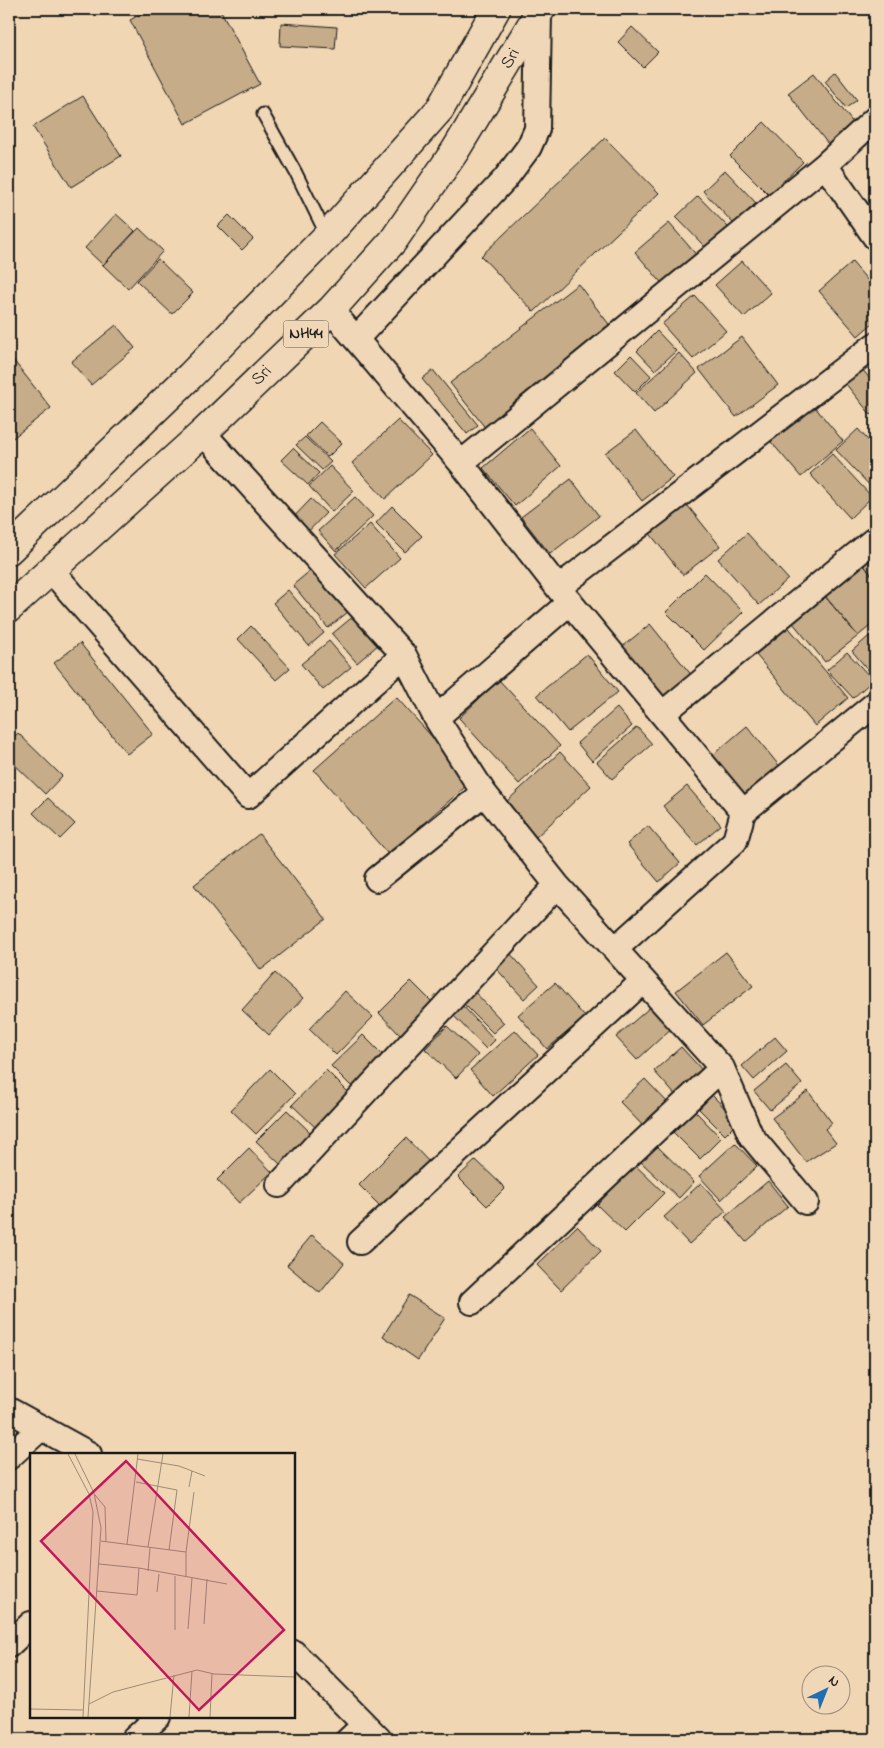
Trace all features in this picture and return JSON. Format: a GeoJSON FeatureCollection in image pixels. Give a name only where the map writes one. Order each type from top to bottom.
{"type":"FeatureCollection","features":[{"type":"Feature","properties":{"kind":"highway"},"geometry":{"type":"LineString","coordinates":[[9,550],[190,376],[328,236],[440,109],[496,9]]}},
{"type":"Feature","properties":{"kind":"highway","name":"Sri"},"geometry":{"type":"LineString","coordinates":[[9,608],[202,433],[331,310],[393,241],[455,151],[540,11]]}},
{"type":"Feature","properties":{"kind":"street"},"geometry":{"type":"LineString","coordinates":[[356,339],[505,179],[529,147],[537,129],[540,11]]}},
{"type":"Feature","properties":{"kind":"street"},"geometry":{"type":"LineString","coordinates":[[461,463],[825,165],[875,119]]}},
{"type":"Feature","properties":{"kind":"street"},"geometry":{"type":"LineString","coordinates":[[825,165],[875,237]]}},
{"type":"Feature","properties":{"kind":"street"},"geometry":{"type":"LineString","coordinates":[[331,310],[461,463],[564,595],[743,812]]}},
{"type":"Feature","properties":{"kind":"street"},"geometry":{"type":"LineString","coordinates":[[436,718],[564,595],[875,345]]}},
{"type":"Feature","properties":{"kind":"street"},"geometry":{"type":"LineString","coordinates":[[202,433],[404,655],[436,718],[484,792],[557,885],[722,1068],[751,1136],[806,1202]]}},
{"type":"Feature","properties":{"kind":"street"},"geometry":{"type":"LineString","coordinates":[[662,714],[875,539]]}},
{"type":"Feature","properties":{"kind":"street"},"geometry":{"type":"LineString","coordinates":[[51,570],[248,796],[404,655]]}},
{"type":"Feature","properties":{"kind":"street"},"geometry":{"type":"LineString","coordinates":[[615,949],[735,841],[743,812],[875,704]]}},
{"type":"Feature","properties":{"kind":"street"},"geometry":{"type":"LineString","coordinates":[[377,879],[484,792]]}},
{"type":"Feature","properties":{"kind":"street"},"geometry":{"type":"LineString","coordinates":[[279,1185],[557,885]]}},
{"type":"Feature","properties":{"kind":"street"},"geometry":{"type":"LineString","coordinates":[[360,1242],[642,981]]}},
{"type":"Feature","properties":{"kind":"street"},"geometry":{"type":"LineString","coordinates":[[472,1302],[722,1068]]}},
{"type":"Feature","properties":{"kind":"street"},"geometry":{"type":"LineString","coordinates":[[9,1410],[87,1453]]}},
{"type":"Feature","properties":{"kind":"street"},"geometry":{"type":"LineString","coordinates":[[9,1457],[41,1428]]}},
{"type":"Feature","properties":{"kind":"street"},"geometry":{"type":"LineString","coordinates":[[9,1645],[30,1625]]}},
{"type":"Feature","properties":{"kind":"street"},"geometry":{"type":"LineString","coordinates":[[295,1654],[379,1739]]}},
{"type":"Feature","properties":{"kind":"street"},"geometry":{"type":"LineString","coordinates":[[134,1739],[157,1718]]}},
{"type":"Feature","properties":{"kind":"lane"},"geometry":{"type":"LineString","coordinates":[[263,114],[328,236]]}},
{"type":"Feature","properties":{"kind":"lane"},"geometry":{"type":"LineString","coordinates":[[340,1739],[360,1720]]}},
{"type":"Feature","properties":{"kind":"building"},"geometry":{"type":"Polygon","coordinates":[[[150,9],[220,9],[260,84],[185,124],[130,20],[150,9]]]}},
{"type":"Feature","properties":{"kind":"building"},"geometry":{"type":"Polygon","coordinates":[[[281,23],[337,27],[335,49],[280,46],[281,23]]]}},
{"type":"Feature","properties":{"kind":"building"},"geometry":{"type":"Polygon","coordinates":[[[632,27],[658,52],[643,67],[618,42],[632,27]]]}},
{"type":"Feature","properties":{"kind":"building"},"geometry":{"type":"Polygon","coordinates":[[[835,72],[857,100],[846,108],[825,81],[835,72]]]}},
{"type":"Feature","properties":{"kind":"building"},"geometry":{"type":"Polygon","coordinates":[[[814,73],[854,124],[828,144],[788,93],[814,73]]]}},
{"type":"Feature","properties":{"kind":"building"},"geometry":{"type":"Polygon","coordinates":[[[83,96],[121,156],[71,187],[33,127],[83,96]]]}},
{"type":"Feature","properties":{"kind":"building"},"geometry":{"type":"Polygon","coordinates":[[[764,122],[803,162],[769,195],[730,156],[764,122]]]}},
{"type":"Feature","properties":{"kind":"building"},"geometry":{"type":"Polygon","coordinates":[[[605,138],[659,193],[534,312],[481,256],[605,138]]]}},
{"type":"Feature","properties":{"kind":"building"},"geometry":{"type":"Polygon","coordinates":[[[725,170],[756,203],[734,224],[703,191],[725,170]]]}},
{"type":"Feature","properties":{"kind":"building"},"geometry":{"type":"Polygon","coordinates":[[[698,196],[729,228],[707,249],[676,217],[698,196]]]}},
{"type":"Feature","properties":{"kind":"building"},"geometry":{"type":"Polygon","coordinates":[[[116,214],[135,231],[103,265],[85,248],[116,214]]]}},
{"type":"Feature","properties":{"kind":"building"},"geometry":{"type":"Polygon","coordinates":[[[229,215],[253,239],[242,250],[218,226],[229,215]]]}},
{"type":"Feature","properties":{"kind":"building"},"geometry":{"type":"Polygon","coordinates":[[[669,223],[700,259],[666,288],[635,252],[669,223]]]}},
{"type":"Feature","properties":{"kind":"building"},"geometry":{"type":"Polygon","coordinates":[[[139,228],[163,251],[128,289],[103,265],[139,228]]]}},
{"type":"Feature","properties":{"kind":"building"},"geometry":{"type":"Polygon","coordinates":[[[158,259],[193,293],[172,314],[137,281],[158,259]]]}},
{"type":"Feature","properties":{"kind":"building"},"geometry":{"type":"Polygon","coordinates":[[[742,261],[771,293],[744,317],[715,285],[742,261]]]}},
{"type":"Feature","properties":{"kind":"building"},"geometry":{"type":"Polygon","coordinates":[[[852,262],[875,289],[875,321],[858,336],[819,291],[852,262]]]}},
{"type":"Feature","properties":{"kind":"building"},"geometry":{"type":"Polygon","coordinates":[[[578,284],[615,332],[487,430],[450,383],[578,284]]]}},
{"type":"Feature","properties":{"kind":"building"},"geometry":{"type":"Polygon","coordinates":[[[695,296],[726,331],[693,359],[662,324],[695,296]]]}},
{"type":"Feature","properties":{"kind":"building"},"geometry":{"type":"Polygon","coordinates":[[[116,325],[135,348],[91,385],[71,362],[116,325]]]}},
{"type":"Feature","properties":{"kind":"building"},"geometry":{"type":"Polygon","coordinates":[[[657,331],[676,351],[655,370],[637,351],[657,331]]]}},
{"type":"Feature","properties":{"kind":"building"},"geometry":{"type":"Polygon","coordinates":[[[742,337],[778,385],[736,417],[699,369],[742,337]]]}},
{"type":"Feature","properties":{"kind":"building"},"geometry":{"type":"Polygon","coordinates":[[[875,351],[875,377],[862,361],[875,351]]]}},
{"type":"Feature","properties":{"kind":"building"},"geometry":{"type":"Polygon","coordinates":[[[679,353],[697,373],[654,413],[636,393],[679,353]]]}},
{"type":"Feature","properties":{"kind":"building"},"geometry":{"type":"Polygon","coordinates":[[[631,355],[651,376],[635,392],[615,371],[631,355]]]}},
{"type":"Feature","properties":{"kind":"building"},"geometry":{"type":"Polygon","coordinates":[[[9,357],[51,408],[9,441],[9,357]]]}},
{"type":"Feature","properties":{"kind":"building"},"geometry":{"type":"Polygon","coordinates":[[[858,364],[875,385],[875,412],[871,415],[841,378],[858,364]]]}},
{"type":"Feature","properties":{"kind":"building"},"geometry":{"type":"Polygon","coordinates":[[[433,370],[478,425],[467,434],[422,379],[433,370]]]}},
{"type":"Feature","properties":{"kind":"building"},"geometry":{"type":"Polygon","coordinates":[[[809,400],[843,441],[801,477],[766,436],[809,400]]]}},
{"type":"Feature","properties":{"kind":"building"},"geometry":{"type":"Polygon","coordinates":[[[398,420],[432,455],[385,499],[352,463],[398,420]]]}},
{"type":"Feature","properties":{"kind":"building"},"geometry":{"type":"Polygon","coordinates":[[[320,422],[342,443],[328,457],[306,436],[320,422]]]}},
{"type":"Feature","properties":{"kind":"building"},"geometry":{"type":"Polygon","coordinates":[[[530,428],[561,466],[515,506],[483,468],[530,428]]]}},
{"type":"Feature","properties":{"kind":"building"},"geometry":{"type":"Polygon","coordinates":[[[858,429],[875,448],[875,491],[836,450],[858,429]]]}},
{"type":"Feature","properties":{"kind":"building"},"geometry":{"type":"Polygon","coordinates":[[[636,430],[673,477],[642,501],[605,453],[636,430]]]}},
{"type":"Feature","properties":{"kind":"building"},"geometry":{"type":"Polygon","coordinates":[[[305,437],[331,462],[322,470],[296,445],[305,437]]]}},
{"type":"Feature","properties":{"kind":"building"},"geometry":{"type":"Polygon","coordinates":[[[293,448],[319,473],[308,485],[281,460],[293,448]]]}},
{"type":"Feature","properties":{"kind":"building"},"geometry":{"type":"Polygon","coordinates":[[[832,454],[872,497],[850,518],[810,474],[832,454]]]}},
{"type":"Feature","properties":{"kind":"building"},"geometry":{"type":"Polygon","coordinates":[[[330,466],[354,491],[332,512],[309,486],[330,466]]]}},
{"type":"Feature","properties":{"kind":"building"},"geometry":{"type":"Polygon","coordinates":[[[571,479],[599,516],[550,554],[521,517],[571,479]]]}},
{"type":"Feature","properties":{"kind":"building"},"geometry":{"type":"Polygon","coordinates":[[[355,497],[373,516],[336,551],[318,531],[355,497]]]}},
{"type":"Feature","properties":{"kind":"building"},"geometry":{"type":"Polygon","coordinates":[[[311,499],[326,513],[304,536],[289,522],[311,499]]]}},
{"type":"Feature","properties":{"kind":"building"},"geometry":{"type":"Polygon","coordinates":[[[684,501],[720,546],[683,575],[647,530],[684,501]]]}},
{"type":"Feature","properties":{"kind":"building"},"geometry":{"type":"Polygon","coordinates":[[[392,506],[422,536],[405,552],[376,523],[392,506]]]}},
{"type":"Feature","properties":{"kind":"building"},"geometry":{"type":"Polygon","coordinates":[[[370,524],[400,558],[366,588],[335,554],[370,524]]]}},
{"type":"Feature","properties":{"kind":"building"},"geometry":{"type":"Polygon","coordinates":[[[747,533],[788,579],[759,605],[718,559],[747,533]]]}},
{"type":"Feature","properties":{"kind":"building"},"geometry":{"type":"Polygon","coordinates":[[[875,552],[875,579],[862,563],[875,552]]]}},
{"type":"Feature","properties":{"kind":"building"},"geometry":{"type":"Polygon","coordinates":[[[862,563],[875,579],[875,622],[858,636],[824,595],[862,563]]]}},
{"type":"Feature","properties":{"kind":"building"},"geometry":{"type":"Polygon","coordinates":[[[317,565],[353,608],[328,628],[293,585],[317,565]]]}},
{"type":"Feature","properties":{"kind":"building"},"geometry":{"type":"Polygon","coordinates":[[[705,573],[743,612],[704,650],[666,612],[705,573]]]}},
{"type":"Feature","properties":{"kind":"building"},"geometry":{"type":"Polygon","coordinates":[[[288,590],[324,633],[309,646],[273,603],[288,590]]]}},
{"type":"Feature","properties":{"kind":"building"},"geometry":{"type":"Polygon","coordinates":[[[824,595],[858,636],[825,662],[793,623],[824,595]]]}},
{"type":"Feature","properties":{"kind":"building"},"geometry":{"type":"Polygon","coordinates":[[[361,610],[379,644],[357,663],[332,634],[361,610]]]}},
{"type":"Feature","properties":{"kind":"building"},"geometry":{"type":"Polygon","coordinates":[[[784,622],[848,698],[815,726],[752,650],[784,622]]]}},
{"type":"Feature","properties":{"kind":"building"},"geometry":{"type":"Polygon","coordinates":[[[650,624],[693,677],[665,700],[622,647],[650,624]]]}},
{"type":"Feature","properties":{"kind":"building"},"geometry":{"type":"Polygon","coordinates":[[[251,626],[290,668],[276,680],[238,639],[251,626]]]}},
{"type":"Feature","properties":{"kind":"building"},"geometry":{"type":"Polygon","coordinates":[[[875,631],[875,678],[852,651],[875,631]]]}},
{"type":"Feature","properties":{"kind":"building"},"geometry":{"type":"Polygon","coordinates":[[[329,641],[351,667],[323,690],[301,664],[329,641]]]}},
{"type":"Feature","properties":{"kind":"building"},"geometry":{"type":"Polygon","coordinates":[[[80,643],[153,734],[127,754],[54,663],[80,643]]]}},
{"type":"Feature","properties":{"kind":"building"},"geometry":{"type":"Polygon","coordinates":[[[847,652],[873,680],[853,698],[827,670],[847,652]]]}},
{"type":"Feature","properties":{"kind":"building"},"geometry":{"type":"Polygon","coordinates":[[[587,654],[618,692],[568,732],[537,695],[587,654]]]}},
{"type":"Feature","properties":{"kind":"building"},"geometry":{"type":"Polygon","coordinates":[[[499,680],[560,746],[519,784],[459,718],[499,680]]]}},
{"type":"Feature","properties":{"kind":"building"},"geometry":{"type":"Polygon","coordinates":[[[396,697],[472,781],[388,854],[314,770],[396,697]]]}},
{"type":"Feature","properties":{"kind":"building"},"geometry":{"type":"Polygon","coordinates":[[[617,708],[632,726],[592,761],[577,743],[617,708]]]}},
{"type":"Feature","properties":{"kind":"building"},"geometry":{"type":"Polygon","coordinates":[[[747,726],[781,768],[743,800],[708,759],[747,726]]]}},
{"type":"Feature","properties":{"kind":"building"},"geometry":{"type":"Polygon","coordinates":[[[637,727],[652,744],[612,779],[597,762],[637,727]]]}},
{"type":"Feature","properties":{"kind":"building"},"geometry":{"type":"Polygon","coordinates":[[[18,733],[62,776],[45,794],[9,759],[9,742],[18,733]]]}},
{"type":"Feature","properties":{"kind":"building"},"geometry":{"type":"Polygon","coordinates":[[[560,752],[591,786],[536,837],[505,803],[560,752]]]}},
{"type":"Feature","properties":{"kind":"building"},"geometry":{"type":"Polygon","coordinates":[[[687,786],[721,825],[697,845],[663,806],[687,786]]]}},
{"type":"Feature","properties":{"kind":"building"},"geometry":{"type":"Polygon","coordinates":[[[48,798],[75,824],[60,839],[33,813],[48,798]]]}},
{"type":"Feature","properties":{"kind":"building"},"geometry":{"type":"Polygon","coordinates":[[[648,826],[680,863],[659,882],[627,844],[648,826]]]}},
{"type":"Feature","properties":{"kind":"building"},"geometry":{"type":"Polygon","coordinates":[[[259,834],[326,919],[261,970],[194,885],[259,834]]]}},
{"type":"Feature","properties":{"kind":"building"},"geometry":{"type":"Polygon","coordinates":[[[507,950],[539,985],[524,999],[492,964],[507,950]]]}},
{"type":"Feature","properties":{"kind":"building"},"geometry":{"type":"Polygon","coordinates":[[[726,952],[753,986],[703,1025],[676,991],[726,952]]]}},
{"type":"Feature","properties":{"kind":"building"},"geometry":{"type":"Polygon","coordinates":[[[275,973],[303,998],[269,1035],[242,1010],[275,973]]]}},
{"type":"Feature","properties":{"kind":"building"},"geometry":{"type":"Polygon","coordinates":[[[411,981],[434,1004],[401,1036],[379,1013],[411,981]]]}},
{"type":"Feature","properties":{"kind":"building"},"geometry":{"type":"Polygon","coordinates":[[[555,983],[585,1017],[547,1049],[518,1015],[555,983]]]}},
{"type":"Feature","properties":{"kind":"building"},"geometry":{"type":"Polygon","coordinates":[[[471,988],[504,1023],[493,1033],[459,999],[471,988]]]}},
{"type":"Feature","properties":{"kind":"building"},"geometry":{"type":"Polygon","coordinates":[[[345,991],[373,1017],[336,1055],[309,1029],[345,991]]]}},
{"type":"Feature","properties":{"kind":"building"},"geometry":{"type":"Polygon","coordinates":[[[656,1002],[676,1024],[637,1060],[616,1037],[656,1002]]]}},
{"type":"Feature","properties":{"kind":"building"},"geometry":{"type":"Polygon","coordinates":[[[461,1004],[495,1040],[486,1049],[451,1013],[461,1004]]]}},
{"type":"Feature","properties":{"kind":"building"},"geometry":{"type":"Polygon","coordinates":[[[447,1026],[478,1055],[456,1078],[425,1049],[447,1026]]]}},
{"type":"Feature","properties":{"kind":"building"},"geometry":{"type":"Polygon","coordinates":[[[515,1030],[538,1055],[493,1096],[470,1070],[515,1030]]]}},
{"type":"Feature","properties":{"kind":"building"},"geometry":{"type":"Polygon","coordinates":[[[363,1035],[387,1059],[355,1090],[331,1066],[363,1035]]]}},
{"type":"Feature","properties":{"kind":"building"},"geometry":{"type":"Polygon","coordinates":[[[775,1037],[787,1051],[754,1080],[742,1066],[775,1037]]]}},
{"type":"Feature","properties":{"kind":"building"},"geometry":{"type":"Polygon","coordinates":[[[681,1047],[704,1072],[677,1097],[654,1071],[681,1047]]]}},
{"type":"Feature","properties":{"kind":"building"},"geometry":{"type":"Polygon","coordinates":[[[786,1065],[802,1084],[770,1110],[754,1091],[786,1065]]]}},
{"type":"Feature","properties":{"kind":"building"},"geometry":{"type":"Polygon","coordinates":[[[270,1069],[295,1094],[256,1134],[231,1110],[270,1069]]]}},
{"type":"Feature","properties":{"kind":"building"},"geometry":{"type":"Polygon","coordinates":[[[326,1070],[349,1093],[315,1127],[292,1105],[326,1070]]]}},
{"type":"Feature","properties":{"kind":"building"},"geometry":{"type":"Polygon","coordinates":[[[645,1079],[670,1105],[645,1128],[620,1102],[645,1079]]]}},
{"type":"Feature","properties":{"kind":"building"},"geometry":{"type":"Polygon","coordinates":[[[808,1091],[832,1123],[825,1129],[836,1143],[806,1162],[772,1118],[808,1091]]]}},
{"type":"Feature","properties":{"kind":"building"},"geometry":{"type":"Polygon","coordinates":[[[712,1095],[738,1122],[725,1135],[699,1109],[712,1095]]]}},
{"type":"Feature","properties":{"kind":"building"},"geometry":{"type":"Polygon","coordinates":[[[287,1110],[311,1133],[280,1164],[256,1141],[287,1110]]]}},
{"type":"Feature","properties":{"kind":"building"},"geometry":{"type":"Polygon","coordinates":[[[695,1111],[721,1138],[700,1159],[673,1132],[695,1111]]]}},
{"type":"Feature","properties":{"kind":"building"},"geometry":{"type":"Polygon","coordinates":[[[406,1138],[431,1164],[385,1211],[359,1185],[406,1138]]]}},
{"type":"Feature","properties":{"kind":"building"},"geometry":{"type":"Polygon","coordinates":[[[735,1143],[757,1166],[721,1200],[699,1176],[735,1143]]]}},
{"type":"Feature","properties":{"kind":"building"},"geometry":{"type":"Polygon","coordinates":[[[656,1145],[694,1182],[679,1198],[640,1161],[656,1145]]]}},
{"type":"Feature","properties":{"kind":"building"},"geometry":{"type":"Polygon","coordinates":[[[249,1148],[272,1172],[239,1203],[217,1180],[249,1148]]]}},
{"type":"Feature","properties":{"kind":"building"},"geometry":{"type":"Polygon","coordinates":[[[476,1160],[505,1188],[487,1206],[458,1177],[476,1160]]]}},
{"type":"Feature","properties":{"kind":"building"},"geometry":{"type":"Polygon","coordinates":[[[635,1165],[664,1193],[625,1232],[597,1205],[635,1165]]]}},
{"type":"Feature","properties":{"kind":"building"},"geometry":{"type":"Polygon","coordinates":[[[768,1181],[788,1206],[746,1242],[725,1217],[768,1181]]]}},
{"type":"Feature","properties":{"kind":"building"},"geometry":{"type":"Polygon","coordinates":[[[701,1183],[726,1211],[689,1244],[664,1217],[701,1183]]]}},
{"type":"Feature","properties":{"kind":"building"},"geometry":{"type":"Polygon","coordinates":[[[577,1226],[601,1251],[561,1290],[537,1265],[577,1226]]]}},
{"type":"Feature","properties":{"kind":"building"},"geometry":{"type":"Polygon","coordinates":[[[312,1235],[344,1263],[320,1293],[287,1265],[312,1235]]]}},
{"type":"Feature","properties":{"kind":"building"},"geometry":{"type":"Polygon","coordinates":[[[409,1295],[445,1318],[418,1360],[383,1336],[409,1295]]]}}]}
